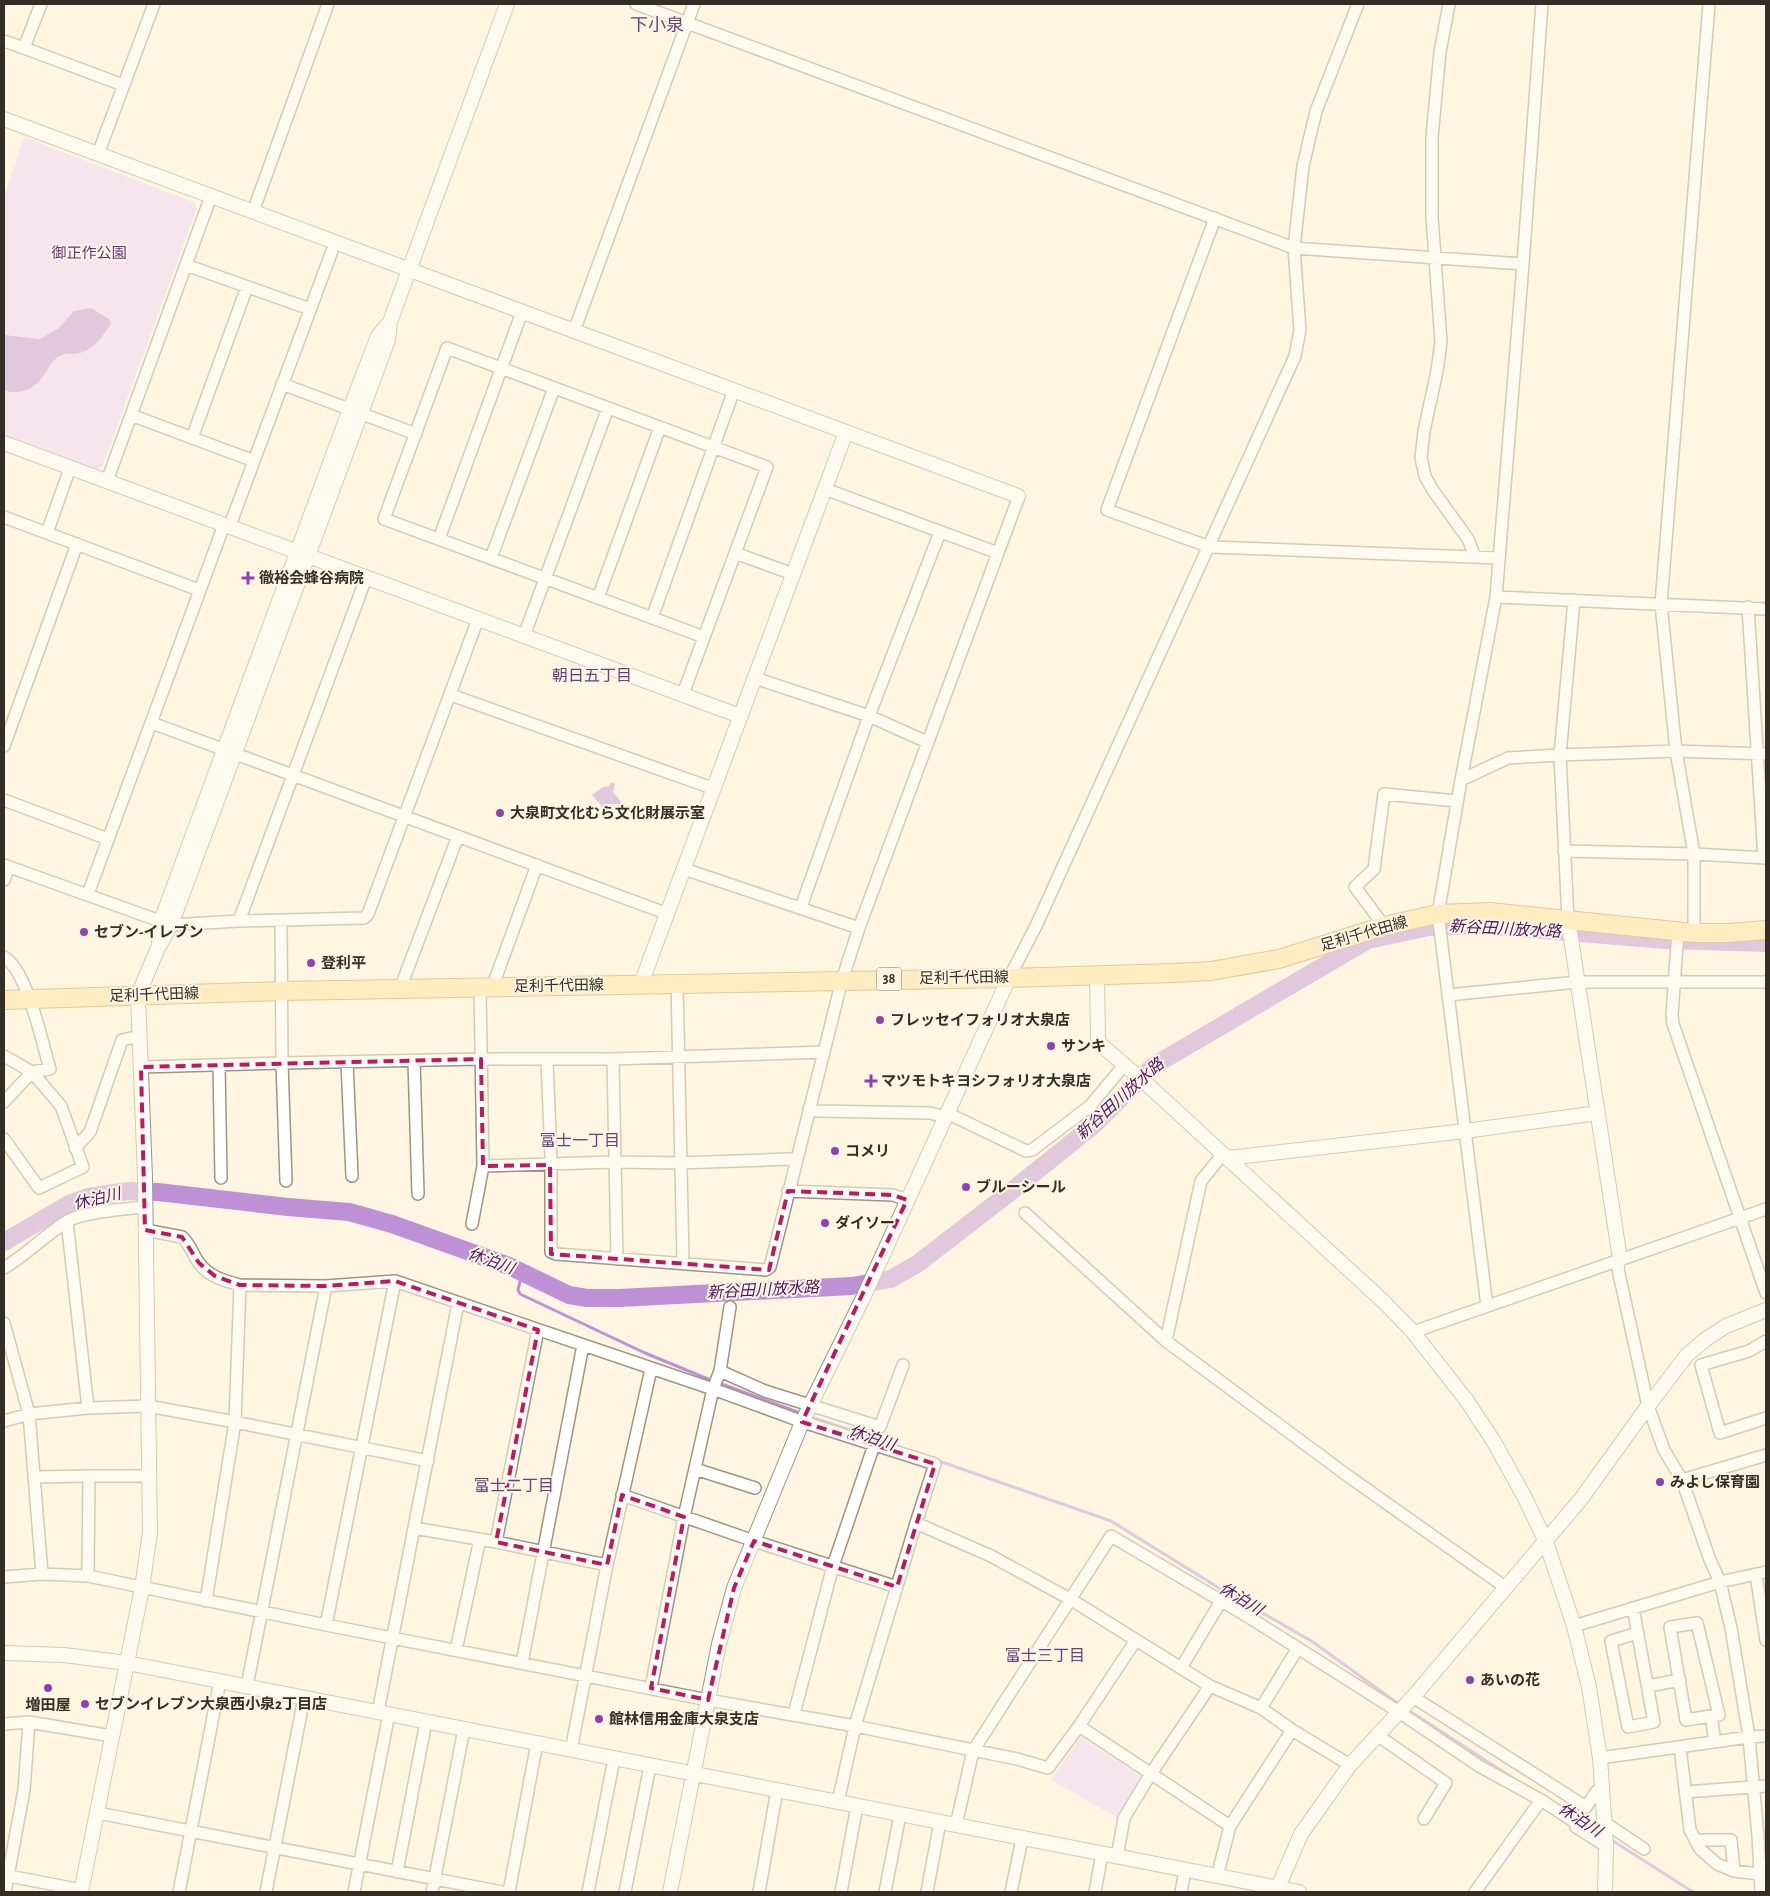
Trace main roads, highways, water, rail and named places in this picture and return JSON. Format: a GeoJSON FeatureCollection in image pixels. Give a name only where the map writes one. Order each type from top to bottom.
{"type":"FeatureCollection","features":[{"type":"Feature","properties":{"kind":"main road","name":"足利千代田線"},"geometry":{"type":"LineString","coordinates":[[4,1000],[282,991],[1009,978],[1211,971],[1279,958],[1384,926],[1438,914],[1490,912],[1568,923],[1683,933],[1728,933],[1766,930]]}},
{"type":"Feature","properties":{"kind":"waterway","name":"新谷田川放水路"},"geometry":{"type":"LineString","coordinates":[[4,1242],[69,1204],[88,1197],[128,1191],[158,1192],[349,1212],[392,1224],[509,1266],[569,1295],[587,1298],[852,1286],[891,1279],[917,1264],[1095,1124],[1153,1066],[1368,940],[1429,927],[1481,925],[1666,940],[1766,943]]}},
{"type":"Feature","properties":{"kind":"waterway","name":"休泊川"},"geometry":{"type":"LineString","coordinates":[[522,1273],[518,1290],[520,1294],[645,1353],[713,1381]]}},
{"type":"Feature","properties":{"kind":"waterway","name":"休泊川"},"geometry":{"type":"LineString","coordinates":[[719,1383],[803,1414]]}},
{"type":"Feature","properties":{"kind":"waterway","name":"休泊川"},"geometry":{"type":"LineString","coordinates":[[808,1416],[888,1443]]}},
{"type":"Feature","properties":{"kind":"waterway","name":"休泊川"},"geometry":{"type":"LineString","coordinates":[[936,1460],[1111,1521],[1219,1588],[1313,1642],[1400,1705]]}},
{"type":"Feature","properties":{"kind":"waterway","name":"休泊川"},"geometry":{"type":"LineString","coordinates":[[1408,1710],[1522,1784]]}},
{"type":"Feature","properties":{"kind":"waterway","name":"休泊川"},"geometry":{"type":"LineString","coordinates":[[1578,1819],[1600,1833]]}},
{"type":"Feature","properties":{"kind":"waterway","name":"休泊川"},"geometry":{"type":"LineString","coordinates":[[1610,1839],[1693,1892]]}},
{"type":"Feature","properties":{"kind":"place","name":"徹裕会蜂谷病院"},"geometry":{"type":"Point","coordinates":[248,578]}},
{"type":"Feature","properties":{"kind":"place","name":"大泉町文化むら文化財展示室"},"geometry":{"type":"Point","coordinates":[500,813]}},
{"type":"Feature","properties":{"kind":"place","name":"セブン-イレブン"},"geometry":{"type":"Point","coordinates":[84,932]}},
{"type":"Feature","properties":{"kind":"place","name":"登利平"},"geometry":{"type":"Point","coordinates":[311,963]}},
{"type":"Feature","properties":{"kind":"place","name":"フレッセイフォリオ大泉店"},"geometry":{"type":"Point","coordinates":[880,1020]}},
{"type":"Feature","properties":{"kind":"place","name":"サンキ"},"geometry":{"type":"Point","coordinates":[1051,1046]}},
{"type":"Feature","properties":{"kind":"place","name":"マツモトキヨシフォリオ大泉店"},"geometry":{"type":"Point","coordinates":[871,1081]}},
{"type":"Feature","properties":{"kind":"place","name":"コメリ"},"geometry":{"type":"Point","coordinates":[835,1151]}},
{"type":"Feature","properties":{"kind":"place","name":"ブルーシール"},"geometry":{"type":"Point","coordinates":[966,1187]}},
{"type":"Feature","properties":{"kind":"place","name":"ダイソー"},"geometry":{"type":"Point","coordinates":[825,1223]}},
{"type":"Feature","properties":{"kind":"place","name":"みよし保育園"},"geometry":{"type":"Point","coordinates":[1660,1482]}},
{"type":"Feature","properties":{"kind":"place","name":"あいの花"},"geometry":{"type":"Point","coordinates":[1470,1680]}},
{"type":"Feature","properties":{"kind":"place","name":"増田屋"},"geometry":{"type":"Point","coordinates":[48,1688]}},
{"type":"Feature","properties":{"kind":"place","name":"セブンイレブン大泉西小泉2丁目店"},"geometry":{"type":"Point","coordinates":[85,1704]}},
{"type":"Feature","properties":{"kind":"place","name":"館林信用金庫大泉支店"},"geometry":{"type":"Point","coordinates":[599,1719]}},
{"type":"Feature","properties":{"kind":"district","name":"下小泉"},"geometry":{"type":"Point","coordinates":[657,26]}},
{"type":"Feature","properties":{"kind":"district","name":"朝日五丁目"},"geometry":{"type":"Point","coordinates":[592,676]}},
{"type":"Feature","properties":{"kind":"district","name":"富士一丁目"},"geometry":{"type":"Point","coordinates":[580,1141]}},
{"type":"Feature","properties":{"kind":"district","name":"富士二丁目"},"geometry":{"type":"Point","coordinates":[514,1486]}},
{"type":"Feature","properties":{"kind":"district","name":"富士三丁目"},"geometry":{"type":"Point","coordinates":[1045,1656]}},
{"type":"Feature","properties":{"kind":"park label","name":"御正作公園"},"geometry":{"type":"Point","coordinates":[89,253]}}]}
